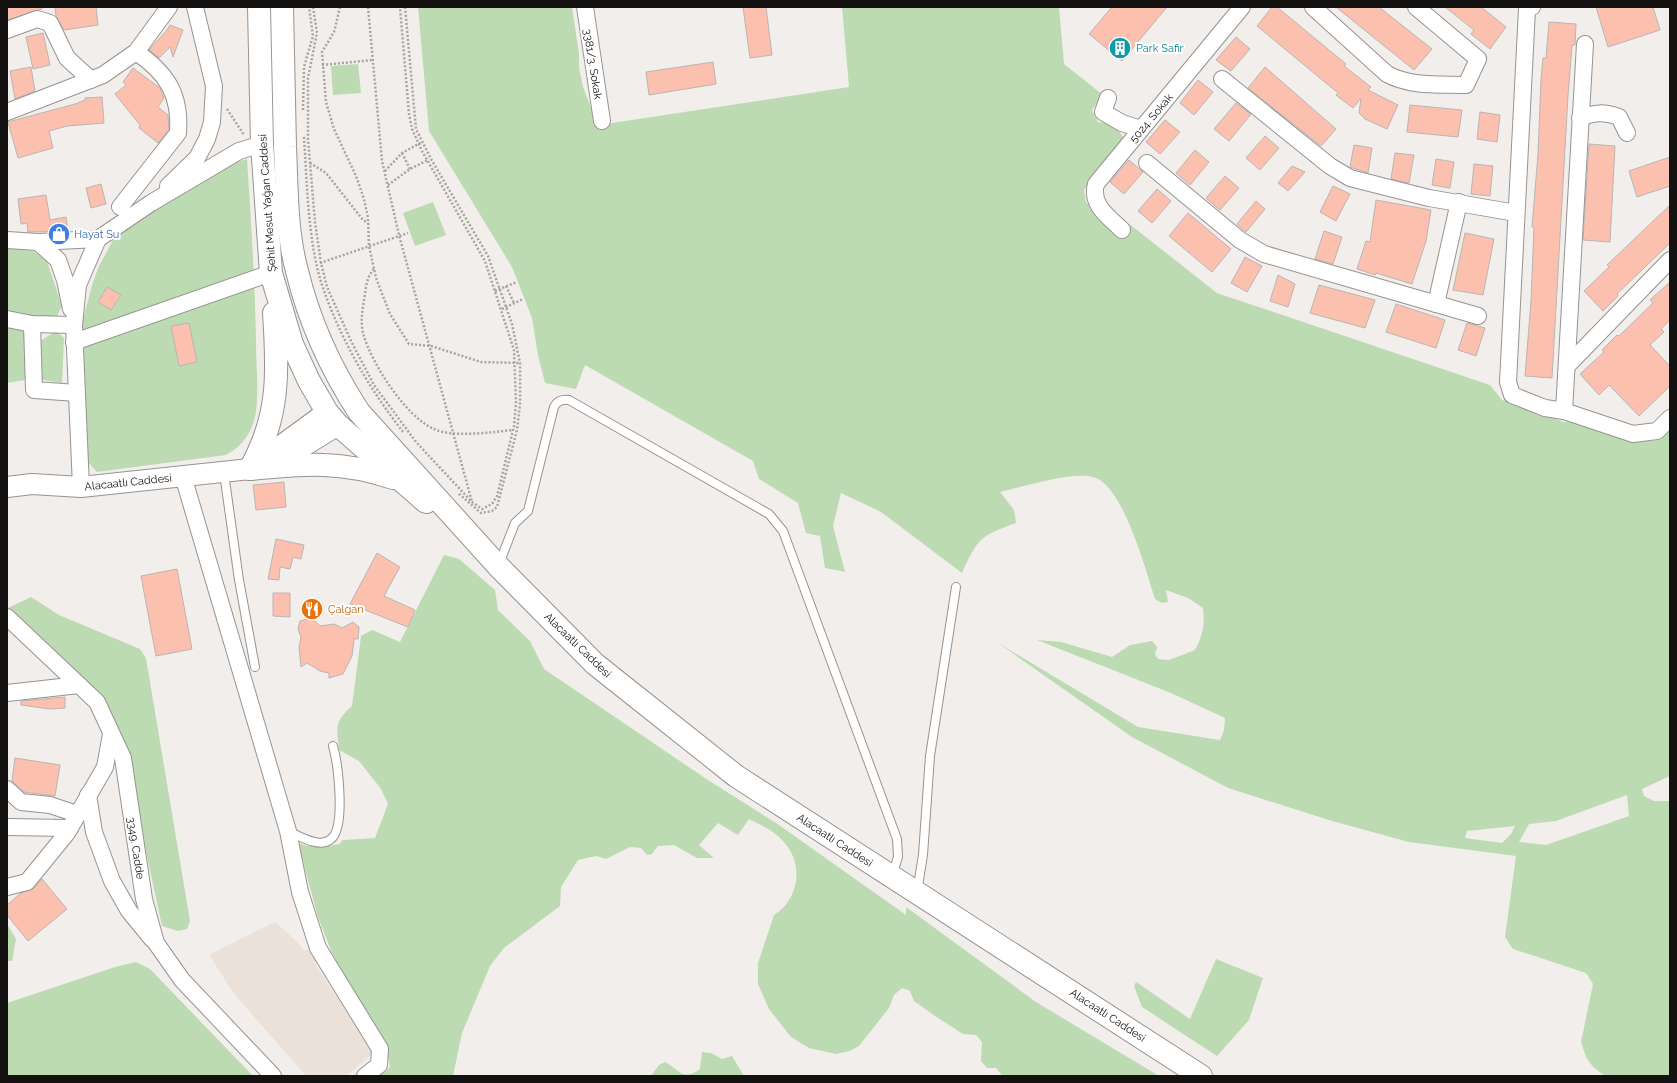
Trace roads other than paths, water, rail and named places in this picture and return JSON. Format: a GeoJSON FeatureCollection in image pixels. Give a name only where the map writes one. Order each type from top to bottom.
{"type":"FeatureCollection","features":[{"type":"Feature","properties":{"kind":"main road","name":"Şehit Mesut Yağan Caddesi"},"geometry":{"type":"LineString","coordinates":[[259,7],[258,145],[271,273],[292,344],[309,381],[332,418]]}},
{"type":"Feature","properties":{"kind":"main road","name":"Şehit Mesut Yağan Caddesi"},"geometry":{"type":"LineString","coordinates":[[282,7],[286,186],[290,233],[297,271],[318,334],[354,404]]}},
{"type":"Feature","properties":{"kind":"main road"},"geometry":{"type":"LineString","coordinates":[[250,469],[266,436],[273,411],[277,356],[271,273]]}},
{"type":"Feature","properties":{"kind":"main road","name":"Alacaatlı Caddesi"},"geometry":{"type":"LineString","coordinates":[[498,566],[398,480],[332,418],[354,404],[498,566],[595,664],[736,776],[1201,1076]]}},
{"type":"Feature","properties":{"kind":"main road"},"geometry":{"type":"LineString","coordinates":[[250,469],[312,464],[336,464],[361,468],[398,480]]}},
{"type":"Feature","properties":{"kind":"street"},"geometry":{"type":"LineString","coordinates":[[7,112],[103,75],[136,52],[170,7]]}},
{"type":"Feature","properties":{"kind":"street"},"geometry":{"type":"LineString","coordinates":[[151,202],[197,158],[204,146],[212,122],[214,86],[195,7]]}},
{"type":"Feature","properties":{"kind":"street","name":"3381/3. Sokak"},"geometry":{"type":"LineString","coordinates":[[585,7],[602,121]]}},
{"type":"Feature","properties":{"kind":"street","name":"5024. Sokak"},"geometry":{"type":"LineString","coordinates":[[1122,230],[1098,206],[1094,197],[1094,190],[1101,175],[1242,7]]}},
{"type":"Feature","properties":{"kind":"street"},"geometry":{"type":"LineString","coordinates":[[1313,7],[1387,74],[1400,81],[1411,83],[1466,85],[1478,59],[1416,7]]}},
{"type":"Feature","properties":{"kind":"street"},"geometry":{"type":"LineString","coordinates":[[1528,8],[1508,382],[1512,395],[1545,408],[1564,411],[1633,434],[1657,431],[1670,418]]}},
{"type":"Feature","properties":{"kind":"street"},"geometry":{"type":"LineString","coordinates":[[7,30],[37,19],[50,23],[68,58],[91,80]]}},
{"type":"Feature","properties":{"kind":"street"},"geometry":{"type":"LineString","coordinates":[[1564,411],[1585,44]]}},
{"type":"Feature","properties":{"kind":"street"},"geometry":{"type":"LineString","coordinates":[[120,207],[178,133],[179,119],[171,86],[151,62],[136,52]]}},
{"type":"Feature","properties":{"kind":"street"},"geometry":{"type":"LineString","coordinates":[[1222,79],[1330,166],[1350,178],[1429,198],[1516,213]]}},
{"type":"Feature","properties":{"kind":"street"},"geometry":{"type":"LineString","coordinates":[[1108,98],[1102,112],[1122,123],[1141,129]]}},
{"type":"Feature","properties":{"kind":"street"},"geometry":{"type":"LineString","coordinates":[[1580,118],[1593,113],[1619,117],[1627,134]]}},
{"type":"Feature","properties":{"kind":"street"},"geometry":{"type":"LineString","coordinates":[[81,487],[74,325],[78,285],[98,239],[151,202],[239,151],[258,145]]}},
{"type":"Feature","properties":{"kind":"street"},"geometry":{"type":"LineString","coordinates":[[1147,163],[1240,240],[1264,254],[1478,316]]}},
{"type":"Feature","properties":{"kind":"street"},"geometry":{"type":"LineString","coordinates":[[1436,304],[1459,202]]}},
{"type":"Feature","properties":{"kind":"street"},"geometry":{"type":"LineString","coordinates":[[7,240],[38,242],[98,239]]}},
{"type":"Feature","properties":{"kind":"street"},"geometry":{"type":"LineString","coordinates":[[38,242],[58,260],[65,280],[74,325]]}},
{"type":"Feature","properties":{"kind":"street"},"geometry":{"type":"LineString","coordinates":[[1567,366],[1670,260]]}},
{"type":"Feature","properties":{"kind":"street"},"geometry":{"type":"LineString","coordinates":[[74,342],[271,273]]}},
{"type":"Feature","properties":{"kind":"street"},"geometry":{"type":"LineString","coordinates":[[7,319],[32,324],[74,325]]}},
{"type":"Feature","properties":{"kind":"street"},"geometry":{"type":"LineString","coordinates":[[32,324],[34,390],[77,393]]}},
{"type":"Feature","properties":{"kind":"street","name":"Alacaatlı Caddesi"},"geometry":{"type":"LineString","coordinates":[[7,486],[32,484],[81,487],[224,473],[250,469],[332,418]]}},
{"type":"Feature","properties":{"kind":"street"},"geometry":{"type":"LineString","coordinates":[[183,476],[288,831],[300,892],[318,948],[380,1049],[379,1065],[365,1076]]}},
{"type":"Feature","properties":{"kind":"street","name":"3349. Cadde"},"geometry":{"type":"LineString","coordinates":[[7,617],[97,702],[122,758],[144,899],[156,943],[182,980],[273,1076]]}},
{"type":"Feature","properties":{"kind":"street"},"geometry":{"type":"LineString","coordinates":[[7,692],[79,685]]}},
{"type":"Feature","properties":{"kind":"street"},"geometry":{"type":"LineString","coordinates":[[7,887],[27,882],[70,828],[105,767],[111,734]]}},
{"type":"Feature","properties":{"kind":"street"},"geometry":{"type":"LineString","coordinates":[[7,789],[21,802],[50,805],[77,814]]}},
{"type":"Feature","properties":{"kind":"street"},"geometry":{"type":"LineString","coordinates":[[88,795],[94,832],[112,881],[129,911],[156,943]]}},
{"type":"Feature","properties":{"kind":"street"},"geometry":{"type":"LineString","coordinates":[[7,827],[70,828]]}},
{"type":"Feature","properties":{"kind":"lane"},"geometry":{"type":"LineString","coordinates":[[498,566],[515,523],[528,511],[554,407],[556,403],[565,400],[569,400],[769,514],[783,531],[786,538],[897,838],[898,857],[892,877]]}},
{"type":"Feature","properties":{"kind":"lane"},"geometry":{"type":"LineString","coordinates":[[224,473],[239,580],[255,667]]}},
{"type":"Feature","properties":{"kind":"lane"},"geometry":{"type":"LineString","coordinates":[[916,892],[924,849],[931,749],[956,587]]}},
{"type":"Feature","properties":{"kind":"lane"},"geometry":{"type":"LineString","coordinates":[[288,831],[310,841],[324,842],[331,840],[338,831],[338,762],[333,746]]}},
{"type":"Feature","properties":{"kind":"place","name":"Park Safir"},"geometry":{"type":"Point","coordinates":[1120,48]}},
{"type":"Feature","properties":{"kind":"place","name":"Hayat Su"},"geometry":{"type":"Point","coordinates":[59,234]}},
{"type":"Feature","properties":{"kind":"place","name":"Çalgan"},"geometry":{"type":"Point","coordinates":[312,609]}}]}
